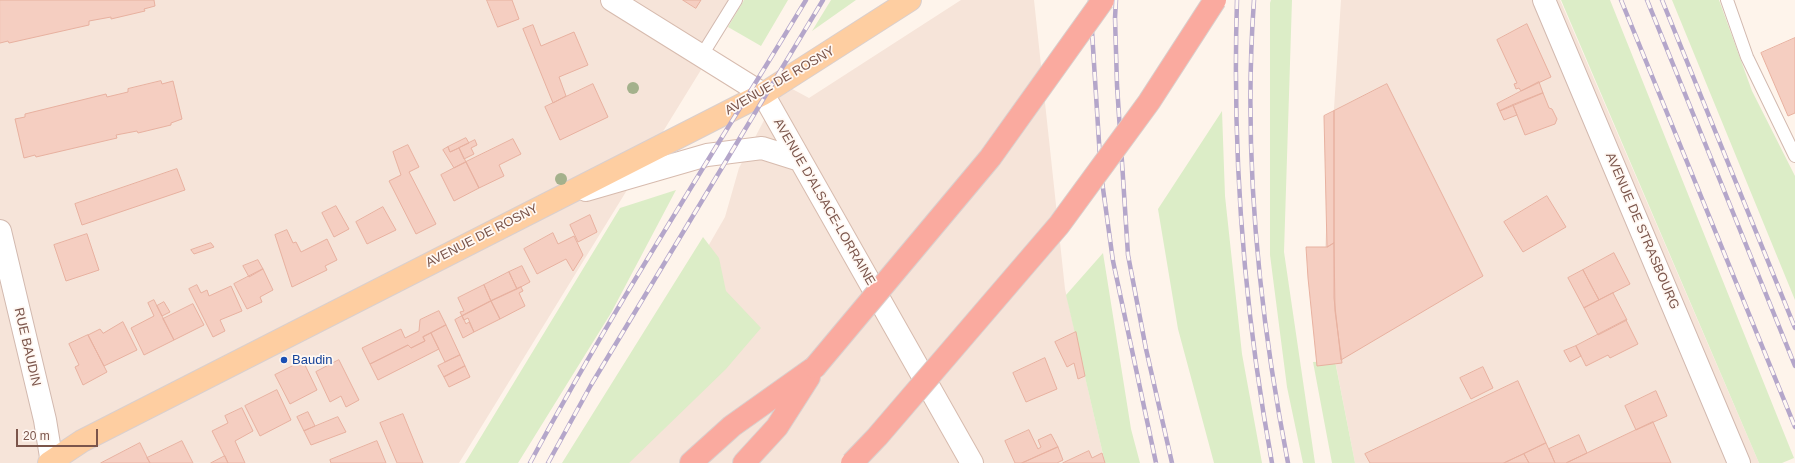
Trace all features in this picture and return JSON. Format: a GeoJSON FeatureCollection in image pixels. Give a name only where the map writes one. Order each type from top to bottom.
{"type":"FeatureCollection","features":[{"type":"Feature","properties":{"kind":"highway"},"geometry":{"type":"LineString","coordinates":[[744,463],[777,427],[815,367],[990,158],[1103,0]]}},
{"type":"Feature","properties":{"kind":"highway"},"geometry":{"type":"LineString","coordinates":[[852,463],[877,437],[1060,225],[1149,102],[1215,0]]}},
{"type":"Feature","properties":{"kind":"highway"},"geometry":{"type":"LineString","coordinates":[[690,463],[732,426],[815,367]]}},
{"type":"Feature","properties":{"kind":"main road","name":"AVENUE DE ROSNY"},"geometry":{"type":"LineString","coordinates":[[51,462],[82,441],[762,94],[910,0]]}},
{"type":"Feature","properties":{"kind":"street","name":"AVENUE D'ALSACE-LORRAINE"},"geometry":{"type":"LineString","coordinates":[[612,0],[762,94],[972,463]]}},
{"type":"Feature","properties":{"kind":"street","name":"AVENUE DE STRASBOURG"},"geometry":{"type":"LineString","coordinates":[[1544,0],[1738,463]]}},
{"type":"Feature","properties":{"kind":"street"},"geometry":{"type":"LineString","coordinates":[[555,199],[707,155],[762,148],[800,160]]}},
{"type":"Feature","properties":{"kind":"street","name":"RUE BAUDIN"},"geometry":{"type":"LineString","coordinates":[[0,231],[45,420],[51,462]]}},
{"type":"Feature","properties":{"kind":"lane"},"geometry":{"type":"LineString","coordinates":[[702,55],[736,0]]}},
{"type":"Feature","properties":{"kind":"lane"},"geometry":{"type":"LineString","coordinates":[[1727,0],[1747,57],[1795,156]]}},
{"type":"Feature","properties":{"kind":"shaded area"},"geometry":{"type":"Polygon","coordinates":[[[0,0],[744,0],[459,463],[0,463],[0,0]]]}},
{"type":"Feature","properties":{"kind":"shaded area"},"geometry":{"type":"Polygon","coordinates":[[[961,0],[1034,0],[1065,289],[1105,463],[583,463],[725,217],[739,168],[783,84],[809,98],[961,0]]]}},
{"type":"Feature","properties":{"kind":"shaded area"},"geometry":{"type":"Polygon","coordinates":[[[1341,0],[1560,0],[1759,463],[1355,463],[1322,294],[1341,0]]]}},
{"type":"Feature","properties":{"kind":"green space"},"geometry":{"type":"Polygon","coordinates":[[[744,0],[788,0],[761,46],[728,27],[744,0]]]}},
{"type":"Feature","properties":{"kind":"green space"},"geometry":{"type":"Polygon","coordinates":[[[831,0],[856,0],[812,31],[831,0]]]}},
{"type":"Feature","properties":{"kind":"green space"},"geometry":{"type":"Polygon","coordinates":[[[1271,0],[1292,0],[1284,252],[1315,463],[1303,463],[1287,387],[1270,255],[1271,0]]]}},
{"type":"Feature","properties":{"kind":"green space"},"geometry":{"type":"Polygon","coordinates":[[[1561,0],[1610,0],[1794,458],[1782,463],[1759,463],[1561,0]]]}},
{"type":"Feature","properties":{"kind":"green space"},"geometry":{"type":"Polygon","coordinates":[[[1672,0],[1719,0],[1752,91],[1795,176],[1795,300],[1672,0]]]}},
{"type":"Feature","properties":{"kind":"green space"},"geometry":{"type":"Polygon","coordinates":[[[1222,111],[1225,196],[1242,354],[1262,463],[1214,463],[1178,329],[1158,209],[1222,111]]]}},
{"type":"Feature","properties":{"kind":"green space"},"geometry":{"type":"Polygon","coordinates":[[[676,190],[611,313],[518,463],[465,463],[620,208],[676,190]]]}},
{"type":"Feature","properties":{"kind":"green space"},"geometry":{"type":"Polygon","coordinates":[[[703,237],[719,258],[726,291],[761,328],[726,369],[629,463],[562,463],[703,237]]]}},
{"type":"Feature","properties":{"kind":"green space"},"geometry":{"type":"Polygon","coordinates":[[[1103,253],[1131,429],[1140,463],[1105,463],[1066,295],[1103,253]]]}},
{"type":"Feature","properties":{"kind":"green space"},"geometry":{"type":"Polygon","coordinates":[[[1335,361],[1355,463],[1332,463],[1313,362],[1335,361]]]}},
{"type":"Feature","properties":{"kind":"building"},"geometry":{"type":"Polygon","coordinates":[[[0,0],[154,0],[155,6],[144,9],[145,11],[111,19],[111,17],[89,21],[89,25],[9,43],[8,41],[0,43],[0,0]]]}},
{"type":"Feature","properties":{"kind":"building"},"geometry":{"type":"Polygon","coordinates":[[[487,0],[512,0],[519,19],[498,27],[487,0]]]}},
{"type":"Feature","properties":{"kind":"building"},"geometry":{"type":"Polygon","coordinates":[[[683,0],[701,0],[696,8],[683,0]]]}},
{"type":"Feature","properties":{"kind":"building"},"geometry":{"type":"Polygon","coordinates":[[[1527,24],[1551,77],[1521,91],[1519,88],[1516,89],[1514,84],[1517,83],[1497,40],[1527,24]]]}},
{"type":"Feature","properties":{"kind":"building"},"geometry":{"type":"Polygon","coordinates":[[[533,25],[541,46],[574,32],[588,65],[559,77],[566,96],[553,103],[523,29],[533,25]]]}},
{"type":"Feature","properties":{"kind":"building"},"geometry":{"type":"Polygon","coordinates":[[[1795,38],[1795,113],[1788,116],[1761,53],[1795,38]]]}},
{"type":"Feature","properties":{"kind":"building"},"geometry":{"type":"Polygon","coordinates":[[[161,81],[162,84],[173,81],[182,119],[171,123],[171,125],[138,133],[137,131],[116,135],[117,138],[36,157],[35,155],[24,158],[15,119],[25,117],[25,114],[106,94],[107,97],[128,92],[128,89],[161,81]]]}},
{"type":"Feature","properties":{"kind":"building"},"geometry":{"type":"Polygon","coordinates":[[[1539,82],[1543,93],[1500,111],[1497,104],[1539,82]]]}},
{"type":"Feature","properties":{"kind":"building"},"geometry":{"type":"Polygon","coordinates":[[[593,84],[608,117],[560,140],[545,107],[593,84]]]}},
{"type":"Feature","properties":{"kind":"building"},"geometry":{"type":"Polygon","coordinates":[[[1387,84],[1483,276],[1341,360],[1334,298],[1334,111],[1387,84]]]}},
{"type":"Feature","properties":{"kind":"building"},"geometry":{"type":"Polygon","coordinates":[[[1543,93],[1549,108],[1552,109],[1557,119],[1555,124],[1525,135],[1513,105],[1543,93]]]}},
{"type":"Feature","properties":{"kind":"building"},"geometry":{"type":"Polygon","coordinates":[[[1513,105],[1517,115],[1504,120],[1500,111],[1513,105]]]}},
{"type":"Feature","properties":{"kind":"building"},"geometry":{"type":"Polygon","coordinates":[[[1334,111],[1334,243],[1327,247],[1324,116],[1334,111]]]}},
{"type":"Feature","properties":{"kind":"building"},"geometry":{"type":"Polygon","coordinates":[[[466,138],[469,143],[450,152],[448,147],[466,138]]]}},
{"type":"Feature","properties":{"kind":"building"},"geometry":{"type":"Polygon","coordinates":[[[513,139],[521,154],[499,165],[504,176],[479,188],[466,162],[513,139]]]}},
{"type":"Feature","properties":{"kind":"building"},"geometry":{"type":"Polygon","coordinates":[[[475,140],[477,145],[471,148],[474,154],[464,159],[459,148],[475,140]]]}},
{"type":"Feature","properties":{"kind":"building"},"geometry":{"type":"Polygon","coordinates":[[[408,145],[419,167],[409,172],[436,224],[416,234],[389,181],[401,175],[393,152],[408,145]]]}},
{"type":"Feature","properties":{"kind":"building"},"geometry":{"type":"Polygon","coordinates":[[[448,147],[450,152],[459,148],[466,162],[454,168],[443,150],[448,147]]]}},
{"type":"Feature","properties":{"kind":"building"},"geometry":{"type":"Polygon","coordinates":[[[466,162],[479,188],[454,201],[441,175],[466,162]]]}},
{"type":"Feature","properties":{"kind":"building"},"geometry":{"type":"Polygon","coordinates":[[[177,169],[185,190],[82,225],[75,204],[177,169]]]}},
{"type":"Feature","properties":{"kind":"building"},"geometry":{"type":"Polygon","coordinates":[[[1547,196],[1566,227],[1523,252],[1504,222],[1547,196]]]}},
{"type":"Feature","properties":{"kind":"building"},"geometry":{"type":"Polygon","coordinates":[[[336,206],[349,229],[334,237],[322,213],[336,206]]]}},
{"type":"Feature","properties":{"kind":"building"},"geometry":{"type":"Polygon","coordinates":[[[383,207],[396,230],[367,244],[356,222],[383,207]]]}},
{"type":"Feature","properties":{"kind":"building"},"geometry":{"type":"Polygon","coordinates":[[[590,215],[597,232],[578,242],[570,225],[590,215]]]}},
{"type":"Feature","properties":{"kind":"building"},"geometry":{"type":"Polygon","coordinates":[[[287,230],[293,243],[296,242],[301,252],[327,239],[337,260],[325,266],[327,270],[292,287],[275,235],[287,230]]]}},
{"type":"Feature","properties":{"kind":"building"},"geometry":{"type":"Polygon","coordinates":[[[553,233],[558,244],[574,236],[583,255],[573,271],[566,259],[537,274],[524,249],[553,233]]]}},
{"type":"Feature","properties":{"kind":"building"},"geometry":{"type":"Polygon","coordinates":[[[87,234],[99,270],[66,281],[54,245],[87,234]]]}},
{"type":"Feature","properties":{"kind":"building"},"geometry":{"type":"Polygon","coordinates":[[[211,243],[214,247],[194,254],[191,250],[211,243]]]}},
{"type":"Feature","properties":{"kind":"building"},"geometry":{"type":"Polygon","coordinates":[[[1334,243],[1335,311],[1342,363],[1317,366],[1306,247],[1327,247],[1334,243]]]}},
{"type":"Feature","properties":{"kind":"building"},"geometry":{"type":"Polygon","coordinates":[[[1614,253],[1630,284],[1599,300],[1583,270],[1614,253]]]}},
{"type":"Feature","properties":{"kind":"building"},"geometry":{"type":"Polygon","coordinates":[[[258,260],[263,269],[249,277],[243,266],[258,260]]]}},
{"type":"Feature","properties":{"kind":"building"},"geometry":{"type":"Polygon","coordinates":[[[522,266],[530,282],[517,289],[509,272],[522,266]]]}},
{"type":"Feature","properties":{"kind":"building"},"geometry":{"type":"Polygon","coordinates":[[[263,269],[273,290],[260,297],[262,302],[247,309],[234,284],[263,269]]]}},
{"type":"Feature","properties":{"kind":"building"},"geometry":{"type":"Polygon","coordinates":[[[1583,270],[1599,300],[1584,308],[1568,278],[1583,270]]]}},
{"type":"Feature","properties":{"kind":"building"},"geometry":{"type":"Polygon","coordinates":[[[509,272],[517,289],[491,301],[484,285],[509,272]]]}},
{"type":"Feature","properties":{"kind":"building"},"geometry":{"type":"Polygon","coordinates":[[[197,285],[201,293],[207,290],[209,296],[231,286],[242,311],[220,320],[225,331],[213,337],[189,289],[197,285]]]}},
{"type":"Feature","properties":{"kind":"building"},"geometry":{"type":"Polygon","coordinates":[[[484,285],[491,301],[462,316],[460,312],[464,311],[458,298],[484,285]]]}},
{"type":"Feature","properties":{"kind":"building"},"geometry":{"type":"Polygon","coordinates":[[[521,287],[523,291],[519,293],[525,306],[500,319],[491,301],[521,287]]]}},
{"type":"Feature","properties":{"kind":"building"},"geometry":{"type":"Polygon","coordinates":[[[1613,293],[1627,320],[1598,335],[1584,308],[1613,293]]]}},
{"type":"Feature","properties":{"kind":"building"},"geometry":{"type":"Polygon","coordinates":[[[154,300],[174,340],[144,355],[131,328],[154,316],[148,303],[154,300]]]}},
{"type":"Feature","properties":{"kind":"building"},"geometry":{"type":"Polygon","coordinates":[[[491,301],[500,319],[474,332],[468,318],[464,320],[462,316],[491,301]]]}},
{"type":"Feature","properties":{"kind":"building"},"geometry":{"type":"Polygon","coordinates":[[[164,302],[170,312],[162,316],[157,306],[164,302]]]}},
{"type":"Feature","properties":{"kind":"building"},"geometry":{"type":"Polygon","coordinates":[[[193,304],[204,325],[174,340],[163,319],[193,304]]]}},
{"type":"Feature","properties":{"kind":"building"},"geometry":{"type":"Polygon","coordinates":[[[439,311],[446,325],[423,337],[425,341],[411,348],[408,345],[370,364],[362,348],[401,329],[405,338],[419,331],[420,320],[439,311]]]}},
{"type":"Feature","properties":{"kind":"building"},"geometry":{"type":"Polygon","coordinates":[[[462,316],[466,324],[469,322],[474,332],[463,338],[455,320],[462,316]]]}},
{"type":"Feature","properties":{"kind":"building"},"geometry":{"type":"Polygon","coordinates":[[[1626,320],[1638,344],[1610,358],[1608,355],[1586,366],[1576,346],[1626,320]]]}},
{"type":"Feature","properties":{"kind":"building"},"geometry":{"type":"Polygon","coordinates":[[[123,322],[137,350],[104,366],[88,335],[100,329],[103,333],[123,322]]]}},
{"type":"Feature","properties":{"kind":"building"},"geometry":{"type":"Polygon","coordinates":[[[446,325],[460,355],[445,362],[431,333],[446,325]]]}},
{"type":"Feature","properties":{"kind":"building"},"geometry":{"type":"Polygon","coordinates":[[[1076,332],[1085,376],[1078,379],[1074,363],[1067,367],[1055,342],[1076,332]]]}},
{"type":"Feature","properties":{"kind":"building"},"geometry":{"type":"Polygon","coordinates":[[[431,333],[439,349],[378,380],[370,364],[408,345],[411,348],[425,341],[423,337],[431,333]]]}},
{"type":"Feature","properties":{"kind":"building"},"geometry":{"type":"Polygon","coordinates":[[[88,335],[107,372],[83,385],[75,367],[79,365],[69,344],[88,335]]]}},
{"type":"Feature","properties":{"kind":"building"},"geometry":{"type":"Polygon","coordinates":[[[1576,346],[1581,356],[1570,362],[1564,351],[1576,346]]]}},
{"type":"Feature","properties":{"kind":"building"},"geometry":{"type":"Polygon","coordinates":[[[460,355],[465,366],[444,377],[438,366],[460,355]]]}},
{"type":"Feature","properties":{"kind":"building"},"geometry":{"type":"Polygon","coordinates":[[[1045,358],[1057,389],[1026,402],[1013,373],[1045,358]]]}},
{"type":"Feature","properties":{"kind":"building"},"geometry":{"type":"Polygon","coordinates":[[[339,360],[359,400],[346,407],[341,396],[330,402],[316,372],[339,360]]]}},
{"type":"Feature","properties":{"kind":"building"},"geometry":{"type":"Polygon","coordinates":[[[303,361],[317,390],[290,404],[275,375],[303,361]]]}},
{"type":"Feature","properties":{"kind":"building"},"geometry":{"type":"Polygon","coordinates":[[[465,366],[470,377],[449,387],[444,377],[465,366]]]}},
{"type":"Feature","properties":{"kind":"building"},"geometry":{"type":"Polygon","coordinates":[[[1483,367],[1493,388],[1471,399],[1460,378],[1483,367]]]}},
{"type":"Feature","properties":{"kind":"building"},"geometry":{"type":"Polygon","coordinates":[[[1518,381],[1546,443],[1504,463],[1370,463],[1365,454],[1518,381]]]}},
{"type":"Feature","properties":{"kind":"building"},"geometry":{"type":"Polygon","coordinates":[[[277,390],[291,420],[260,436],[245,406],[277,390]]]}},
{"type":"Feature","properties":{"kind":"building"},"geometry":{"type":"Polygon","coordinates":[[[1656,391],[1667,416],[1636,430],[1625,406],[1656,391]]]}},
{"type":"Feature","properties":{"kind":"building"},"geometry":{"type":"Polygon","coordinates":[[[242,408],[253,431],[235,441],[245,463],[228,463],[212,431],[228,423],[225,416],[242,408]]]}},
{"type":"Feature","properties":{"kind":"building"},"geometry":{"type":"Polygon","coordinates":[[[308,412],[315,426],[304,431],[297,417],[308,412]]]}},
{"type":"Feature","properties":{"kind":"building"},"geometry":{"type":"Polygon","coordinates":[[[403,414],[423,463],[397,463],[380,423],[403,414]]]}},
{"type":"Feature","properties":{"kind":"building"},"geometry":{"type":"Polygon","coordinates":[[[338,417],[346,432],[311,445],[304,431],[338,417]]]}},
{"type":"Feature","properties":{"kind":"building"},"geometry":{"type":"Polygon","coordinates":[[[1653,422],[1671,463],[1566,463],[1587,453],[1653,422]]]}},
{"type":"Feature","properties":{"kind":"building"},"geometry":{"type":"Polygon","coordinates":[[[1029,430],[1038,449],[1041,447],[1038,440],[1051,434],[1058,447],[1022,463],[1015,463],[1005,441],[1029,430]]]}},
{"type":"Feature","properties":{"kind":"building"},"geometry":{"type":"Polygon","coordinates":[[[1579,435],[1587,453],[1566,463],[1555,463],[1549,449],[1579,435]]]}},
{"type":"Feature","properties":{"kind":"building"},"geometry":{"type":"Polygon","coordinates":[[[182,441],[193,463],[150,463],[147,458],[182,441]]]}},
{"type":"Feature","properties":{"kind":"building"},"geometry":{"type":"Polygon","coordinates":[[[377,441],[386,463],[331,463],[330,460],[377,441]]]}},
{"type":"Feature","properties":{"kind":"building"},"geometry":{"type":"Polygon","coordinates":[[[140,443],[150,463],[101,463],[140,443]]]}},
{"type":"Feature","properties":{"kind":"building"},"geometry":{"type":"Polygon","coordinates":[[[1546,443],[1555,463],[1529,463],[1524,454],[1546,443]]]}},
{"type":"Feature","properties":{"kind":"building"},"geometry":{"type":"Polygon","coordinates":[[[1058,447],[1063,460],[1057,463],[1022,463],[1058,447]]]}},
{"type":"Feature","properties":{"kind":"building"},"geometry":{"type":"Polygon","coordinates":[[[1089,451],[1092,458],[1102,453],[1105,463],[1063,463],[1089,451]]]}},
{"type":"Feature","properties":{"kind":"building"},"geometry":{"type":"Polygon","coordinates":[[[1524,454],[1529,463],[1504,463],[1524,454]]]}},
{"type":"Feature","properties":{"kind":"building"},"geometry":{"type":"Polygon","coordinates":[[[225,456],[228,463],[211,463],[225,456]]]}},
{"type":"Feature","properties":{"kind":"railway"},"geometry":{"type":"LineString","coordinates":[[530,463],[562,404],[630,288],[806,0]]}},
{"type":"Feature","properties":{"kind":"railway"},"geometry":{"type":"LineString","coordinates":[[548,463],[591,385],[823,0]]}},
{"type":"Feature","properties":{"kind":"railway"},"geometry":{"type":"LineString","coordinates":[[1090,0],[1101,174],[1113,261],[1156,463]]}},
{"type":"Feature","properties":{"kind":"railway"},"geometry":{"type":"LineString","coordinates":[[1116,0],[1115,18],[1117,85],[1128,255],[1146,349],[1172,463]]}},
{"type":"Feature","properties":{"kind":"railway"},"geometry":{"type":"LineString","coordinates":[[1237,0],[1236,117],[1242,233],[1254,348],[1272,463]]}},
{"type":"Feature","properties":{"kind":"railway"},"geometry":{"type":"LineString","coordinates":[[1254,0],[1251,57],[1251,116],[1252,174],[1256,233],[1269,349],[1288,463]]}},
{"type":"Feature","properties":{"kind":"railway"},"geometry":{"type":"LineString","coordinates":[[1621,0],[1795,427]]}},
{"type":"Feature","properties":{"kind":"railway"},"geometry":{"type":"LineString","coordinates":[[1647,0],[1795,366]]}},
{"type":"Feature","properties":{"kind":"railway"},"geometry":{"type":"LineString","coordinates":[[1662,0],[1795,328]]}},
{"type":"Feature","properties":{"kind":"place","name":"Baudin"},"geometry":{"type":"Point","coordinates":[284,360]}}]}
